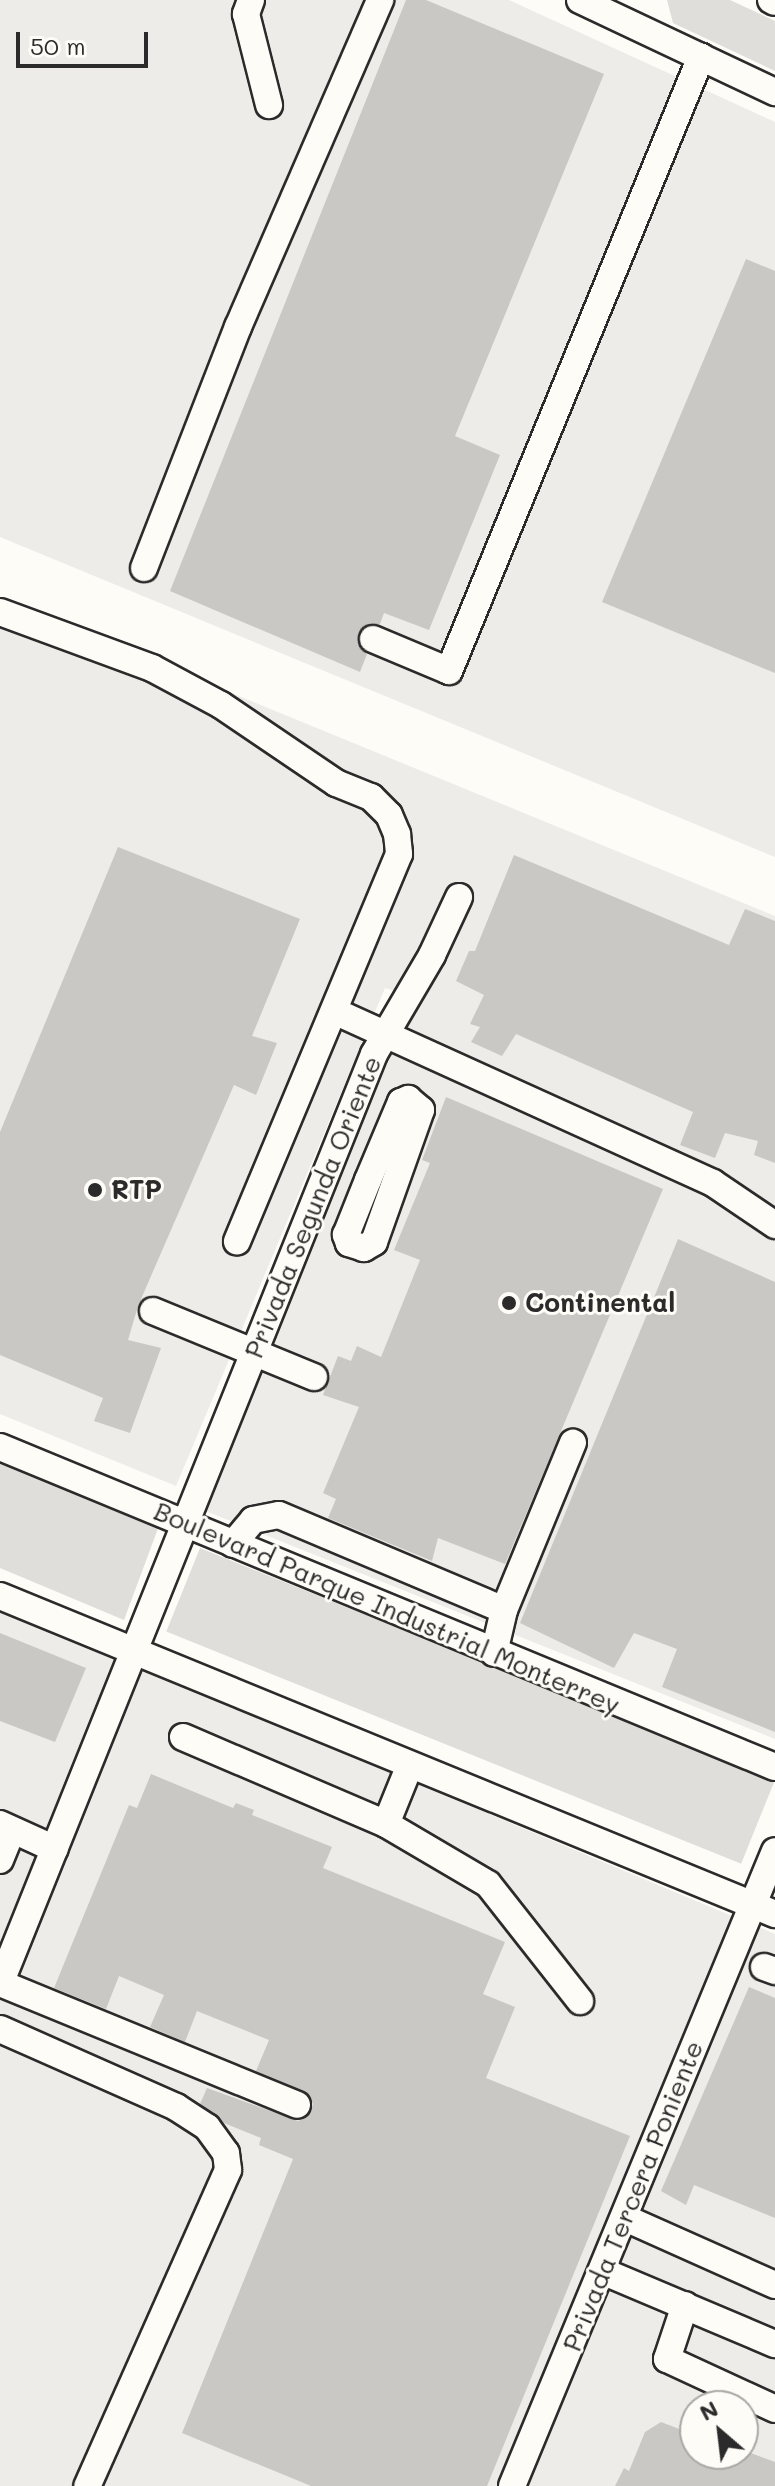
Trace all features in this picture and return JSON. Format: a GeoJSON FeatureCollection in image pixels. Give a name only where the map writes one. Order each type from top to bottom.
{"type":"FeatureCollection","features":[{"type":"Feature","properties":{"kind":"street"},"geometry":{"type":"LineString","coordinates":[[251,0],[246,14],[269,105]]}},
{"type":"Feature","properties":{"kind":"street"},"geometry":{"type":"LineString","coordinates":[[144,568],[238,327],[380,0]]}},
{"type":"Feature","properties":{"kind":"street"},"geometry":{"type":"LineString","coordinates":[[580,0],[633,11],[701,57],[775,92]]}},
{"type":"Feature","properties":{"kind":"street"},"geometry":{"type":"LineString","coordinates":[[373,639],[449,671],[701,57]]}},
{"type":"Feature","properties":{"kind":"street"},"geometry":{"type":"LineString","coordinates":[[0,612],[152,668],[221,705],[336,783],[371,797],[389,815],[399,854],[237,1242]]}},
{"type":"Feature","properties":{"kind":"street","name":"Privada Segunda Oriente"},"geometry":{"type":"LineString","coordinates":[[0,1983],[136,1653],[328,1164],[386,1031],[432,955],[459,897]]}},
{"type":"Feature","properties":{"kind":"street"},"geometry":{"type":"LineString","coordinates":[[334,1011],[386,1031],[713,1183],[775,1225]]}},
{"type":"Feature","properties":{"kind":"street"},"geometry":{"type":"LineString","coordinates":[[401,1102],[419,1105],[374,1242],[364,1248],[349,1243],[346,1235],[368,1180],[401,1102]]}},
{"type":"Feature","properties":{"kind":"street"},"geometry":{"type":"LineString","coordinates":[[328,1164],[368,1180]]}},
{"type":"Feature","properties":{"kind":"street"},"geometry":{"type":"LineString","coordinates":[[153,1311],[314,1377]]}},
{"type":"Feature","properties":{"kind":"street"},"geometry":{"type":"LineString","coordinates":[[494,1653],[504,1610],[573,1443]]}},
{"type":"Feature","properties":{"kind":"street","name":"Boulevard Parque Industrial Monterrey"},"geometry":{"type":"LineString","coordinates":[[0,1447],[775,1767]]}},
{"type":"Feature","properties":{"kind":"street"},"geometry":{"type":"LineString","coordinates":[[233,1544],[253,1520],[279,1515],[504,1610]]}},
{"type":"Feature","properties":{"kind":"street"},"geometry":{"type":"LineString","coordinates":[[0,1596],[763,1910]]}},
{"type":"Feature","properties":{"kind":"street"},"geometry":{"type":"LineString","coordinates":[[183,1737],[386,1824],[488,1884],[580,2001]]}},
{"type":"Feature","properties":{"kind":"street"},"geometry":{"type":"LineString","coordinates":[[386,1824],[410,1765]]}},
{"type":"Feature","properties":{"kind":"street"},"geometry":{"type":"LineString","coordinates":[[0,1860],[6,1827],[55,1849]]}},
{"type":"Feature","properties":{"kind":"street","name":"Privada Tercera Poniente"},"geometry":{"type":"LineString","coordinates":[[512,2486],[625,2218],[763,1910],[775,1851]]}},
{"type":"Feature","properties":{"kind":"street"},"geometry":{"type":"LineString","coordinates":[[0,1983],[297,2105]]}},
{"type":"Feature","properties":{"kind":"street"},"geometry":{"type":"LineString","coordinates":[[0,2029],[176,2107],[207,2127],[226,2153],[228,2170],[87,2486]]}},
{"type":"Feature","properties":{"kind":"street"},"geometry":{"type":"LineString","coordinates":[[625,2218],[775,2285]]}},
{"type":"Feature","properties":{"kind":"street"},"geometry":{"type":"LineString","coordinates":[[602,2271],[775,2344]]}},
{"type":"Feature","properties":{"kind":"street"},"geometry":{"type":"LineString","coordinates":[[685,2305],[667,2359],[775,2409]]}},
{"type":"Feature","properties":{"kind":"shaded area"},"geometry":{"type":"Polygon","coordinates":[[[0,0],[509,0],[775,122],[775,857],[0,537],[0,0]]]}},
{"type":"Feature","properties":{"kind":"shaded area"},"geometry":{"type":"Polygon","coordinates":[[[667,0],[730,0],[775,21],[775,71],[673,23],[667,0]]]}},
{"type":"Feature","properties":{"kind":"shaded area"},"geometry":{"type":"Polygon","coordinates":[[[0,598],[775,916],[775,1739],[198,1508],[406,994],[385,988],[176,1486],[0,1414],[0,598]]]}},
{"type":"Feature","properties":{"kind":"shaded area"},"geometry":{"type":"Polygon","coordinates":[[[0,1457],[160,1523],[124,1620],[0,1568],[0,1457]]]}},
{"type":"Feature","properties":{"kind":"shaded area"},"geometry":{"type":"Polygon","coordinates":[[[200,1548],[775,1780],[741,1864],[166,1631],[200,1548]]]}},
{"type":"Feature","properties":{"kind":"shaded area"},"geometry":{"type":"Polygon","coordinates":[[[0,1609],[775,1934],[775,2486],[0,2486],[0,1609]]]}},
{"type":"Feature","properties":{"kind":"building"},"geometry":{"type":"Polygon","coordinates":[[[406,0],[426,0],[604,74],[455,436],[500,455],[429,630],[384,613],[380,624],[364,626],[358,634],[360,648],[367,654],[360,672],[170,591],[406,0]]]}},
{"type":"Feature","properties":{"kind":"building"},"geometry":{"type":"Polygon","coordinates":[[[746,259],[775,271],[775,673],[602,602],[746,259]]]}},
{"type":"Feature","properties":{"kind":"building","name":"RTP"},"geometry":{"type":"Polygon","coordinates":[[[118,847],[300,919],[252,1036],[277,1043],[256,1095],[234,1085],[138,1306],[128,1340],[161,1348],[130,1433],[94,1421],[103,1398],[0,1355],[0,1132],[118,847]]]}},
{"type":"Feature","properties":{"kind":"building"},"geometry":{"type":"Polygon","coordinates":[[[514,855],[729,945],[745,909],[775,921],[775,1163],[754,1155],[758,1141],[725,1133],[715,1158],[680,1145],[693,1112],[516,1034],[502,1056],[471,1042],[480,1027],[470,1024],[484,995],[456,981],[469,951],[475,951],[514,855]]]}},
{"type":"Feature","properties":{"kind":"building","name":"Continental"},"geometry":{"type":"Polygon","coordinates":[[[446,1097],[663,1189],[505,1564],[438,1538],[432,1561],[328,1518],[336,1499],[323,1493],[359,1407],[323,1395],[338,1356],[351,1361],[357,1346],[381,1357],[420,1260],[394,1250],[430,1163],[422,1160],[446,1097]]]}},
{"type":"Feature","properties":{"kind":"building"},"geometry":{"type":"Polygon","coordinates":[[[678,1239],[775,1282],[775,1732],[662,1687],[677,1649],[634,1633],[614,1668],[520,1623],[678,1239]]]}},
{"type":"Feature","properties":{"kind":"building"},"geometry":{"type":"Polygon","coordinates":[[[0,1633],[86,1668],[55,1742],[0,1721],[0,1633]]]}},
{"type":"Feature","properties":{"kind":"building"},"geometry":{"type":"Polygon","coordinates":[[[151,1774],[233,1808],[236,1803],[254,1810],[252,1815],[332,1847],[323,1868],[505,1942],[483,1994],[515,2007],[486,2078],[630,2136],[487,2486],[311,2486],[182,2433],[293,2159],[259,2145],[261,2138],[224,2123],[200,2104],[207,2088],[298,2121],[307,2117],[313,2104],[304,2091],[256,2071],[269,2040],[197,2011],[185,2042],[150,2027],[164,1995],[119,1976],[106,2009],[54,1988],[129,1805],[137,1808],[151,1774]]]}},
{"type":"Feature","properties":{"kind":"building"},"geometry":{"type":"Polygon","coordinates":[[[749,1987],[775,1998],[775,2218],[694,2185],[686,2205],[661,2191],[749,1987]]]}},
{"type":"Feature","properties":{"kind":"building"},"geometry":{"type":"Polygon","coordinates":[[[661,2422],[679,2429],[679,2470],[759,2470],[759,2456],[775,2462],[775,2486],[615,2486],[624,2468],[629,2471],[645,2432],[661,2422]]]}},
{"type":"Feature","properties":{"kind":"place","name":"RTP"},"geometry":{"type":"Point","coordinates":[95,1190]}},
{"type":"Feature","properties":{"kind":"place","name":"Continental"},"geometry":{"type":"Point","coordinates":[509,1303]}}]}
